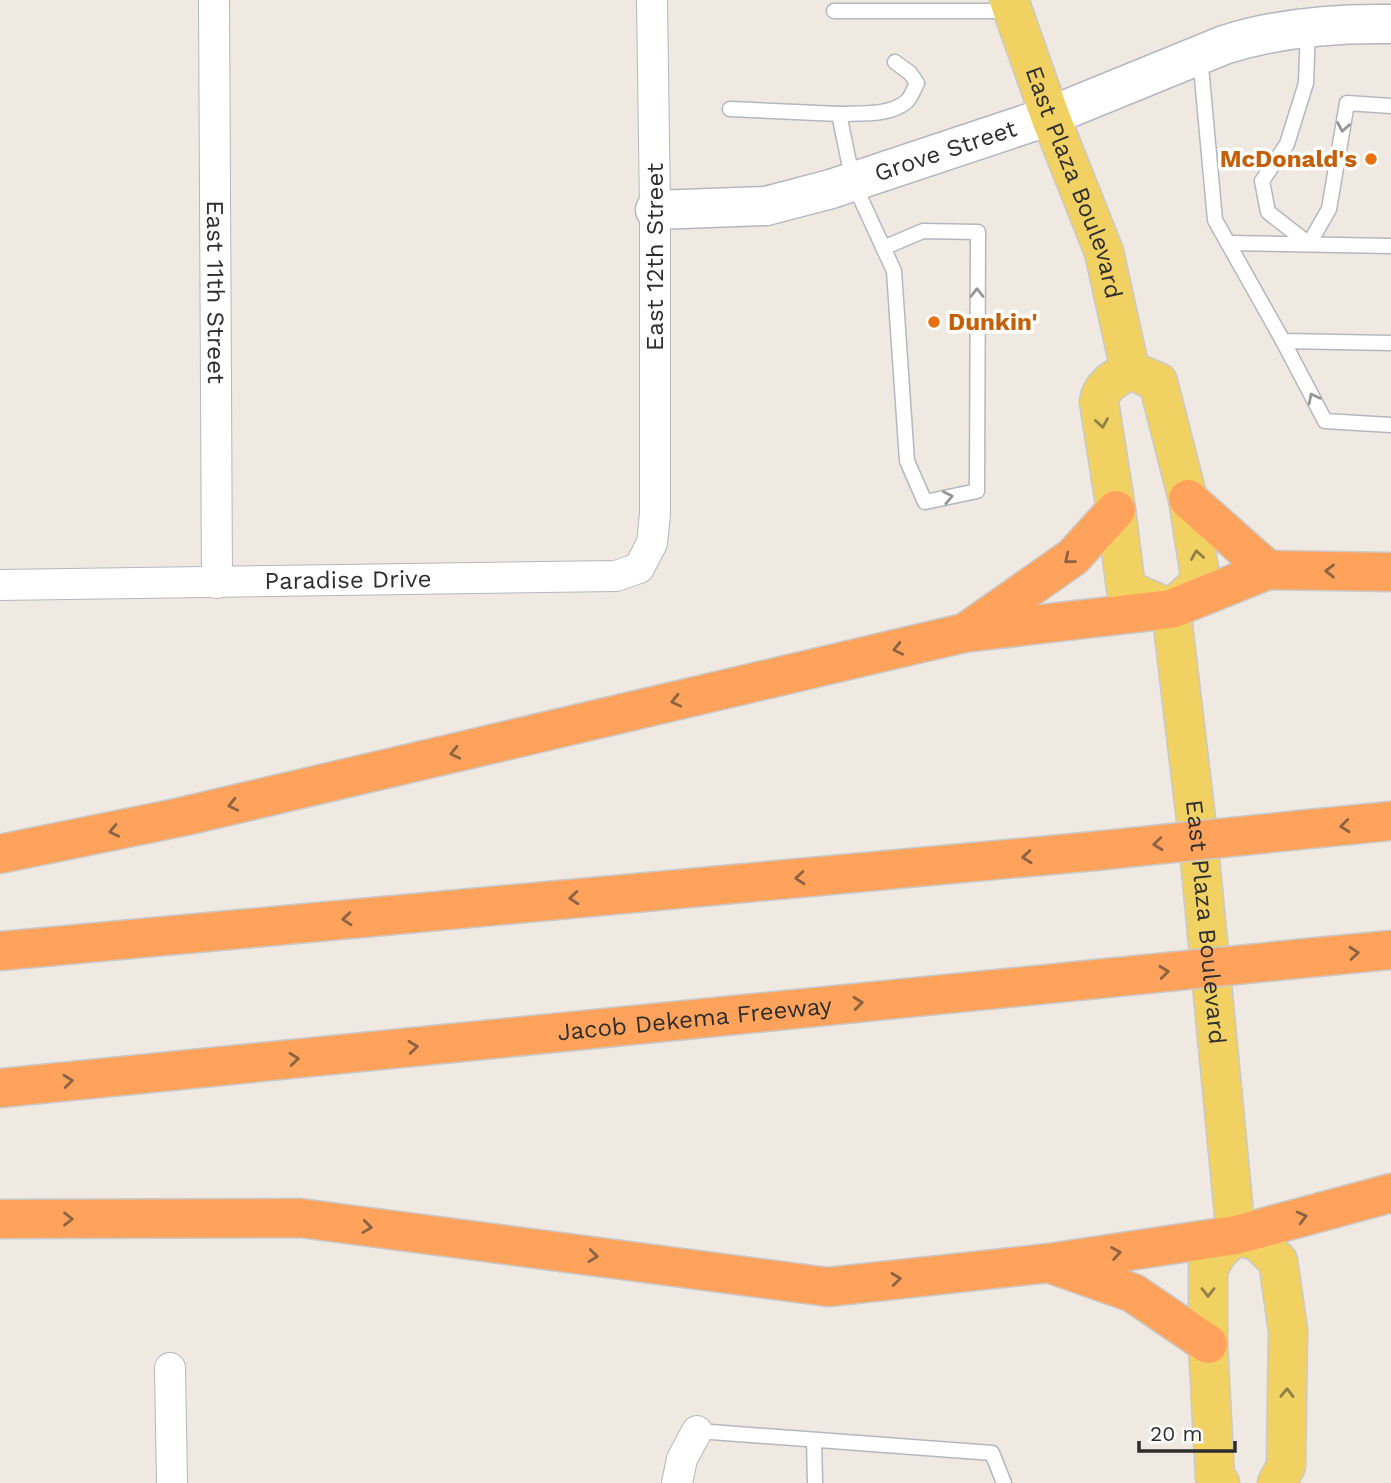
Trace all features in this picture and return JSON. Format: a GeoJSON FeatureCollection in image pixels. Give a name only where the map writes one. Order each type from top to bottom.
{"type":"FeatureCollection","features":[{"type":"Feature","properties":{"kind":"highway"},"geometry":{"type":"LineString","coordinates":[[1188,499],[1268,570]]}},
{"type":"Feature","properties":{"kind":"highway"},"geometry":{"type":"LineString","coordinates":[[964,633],[1073,557],[1116,510]]}},
{"type":"Feature","properties":{"kind":"highway"},"geometry":{"type":"LineString","coordinates":[[0,854],[181,817],[964,633],[1171,609],[1268,570],[1391,572]]}},
{"type":"Feature","properties":{"kind":"highway"},"geometry":{"type":"LineString","coordinates":[[0,951],[1095,851],[1391,821]]}},
{"type":"Feature","properties":{"kind":"highway","name":"Jacob Dekema Freeway"},"geometry":{"type":"LineString","coordinates":[[0,1088],[1391,950]]}},
{"type":"Feature","properties":{"kind":"highway"},"geometry":{"type":"LineString","coordinates":[[0,1219],[300,1218],[828,1287],[1049,1263],[1236,1235],[1391,1193]]}},
{"type":"Feature","properties":{"kind":"highway"},"geometry":{"type":"LineString","coordinates":[[1049,1263],[1133,1293],[1208,1344]]}},
{"type":"Feature","properties":{"kind":"main road","name":"East Plaza Boulevard"},"geometry":{"type":"LineString","coordinates":[[1011,6],[1050,116],[1104,251],[1130,370]]}},
{"type":"Feature","properties":{"kind":"main road"},"geometry":{"type":"LineString","coordinates":[[1130,370],[1158,382],[1188,499],[1201,582],[1171,609],[1126,589],[1098,402],[1104,388],[1130,370]]}},
{"type":"Feature","properties":{"kind":"main road","name":"East Plaza Boulevard"},"geometry":{"type":"LineString","coordinates":[[1171,609],[1197,828],[1236,1235]]}},
{"type":"Feature","properties":{"kind":"main road"},"geometry":{"type":"LineString","coordinates":[[1220,1483],[1215,1477],[1208,1344],[1208,1269],[1218,1252],[1236,1235],[1258,1242],[1278,1261],[1288,1330],[1286,1466],[1277,1483]]}},
{"type":"Feature","properties":{"kind":"street","name":"East 11th Street"},"geometry":{"type":"LineString","coordinates":[[214,0],[217,583]]}},
{"type":"Feature","properties":{"kind":"street","name":"East 12th Street"},"geometry":{"type":"LineString","coordinates":[[652,0],[656,210],[655,514]]}},
{"type":"Feature","properties":{"kind":"street","name":"Grove Street"},"geometry":{"type":"LineString","coordinates":[[656,210],[766,206],[853,182],[1050,116],[1248,37],[1348,23],[1391,24]]}},
{"type":"Feature","properties":{"kind":"street","name":"Paradise Drive"},"geometry":{"type":"LineString","coordinates":[[0,585],[616,576],[639,568],[652,543],[655,514]]}},
{"type":"Feature","properties":{"kind":"street"},"geometry":{"type":"LineString","coordinates":[[170,1368],[172,1483]]}},
{"type":"Feature","properties":{"kind":"street"},"geometry":{"type":"LineString","coordinates":[[677,1483],[682,1459],[697,1432]]}},
{"type":"Feature","properties":{"kind":"lane"},"geometry":{"type":"LineString","coordinates":[[834,11],[1011,6]]}},
{"type":"Feature","properties":{"kind":"lane"},"geometry":{"type":"LineString","coordinates":[[1308,29],[1306,83],[1287,144],[1262,181],[1268,212],[1309,244]]}},
{"type":"Feature","properties":{"kind":"lane"},"geometry":{"type":"LineString","coordinates":[[1200,55],[1215,220],[1325,421],[1391,425]]}},
{"type":"Feature","properties":{"kind":"lane"},"geometry":{"type":"LineString","coordinates":[[730,109],[839,114],[873,113],[895,108],[908,101],[917,83],[895,62]]}},
{"type":"Feature","properties":{"kind":"lane"},"geometry":{"type":"LineString","coordinates":[[1309,244],[1329,209],[1347,103],[1391,106]]}},
{"type":"Feature","properties":{"kind":"lane"},"geometry":{"type":"LineString","coordinates":[[839,114],[853,182],[883,248],[894,271],[907,461],[925,502],[977,491],[978,232],[923,232],[883,248]]}},
{"type":"Feature","properties":{"kind":"lane"},"geometry":{"type":"LineString","coordinates":[[1228,243],[1391,246]]}},
{"type":"Feature","properties":{"kind":"lane"},"geometry":{"type":"LineString","coordinates":[[1283,341],[1391,343]]}},
{"type":"Feature","properties":{"kind":"lane"},"geometry":{"type":"LineString","coordinates":[[697,1432],[992,1453],[1004,1483]]}},
{"type":"Feature","properties":{"kind":"lane"},"geometry":{"type":"LineString","coordinates":[[814,1440],[815,1483]]}},
{"type":"Feature","properties":{"kind":"place","name":"McDonald's"},"geometry":{"type":"Point","coordinates":[1371,159]}},
{"type":"Feature","properties":{"kind":"place","name":"Dunkin'"},"geometry":{"type":"Point","coordinates":[934,322]}}]}
